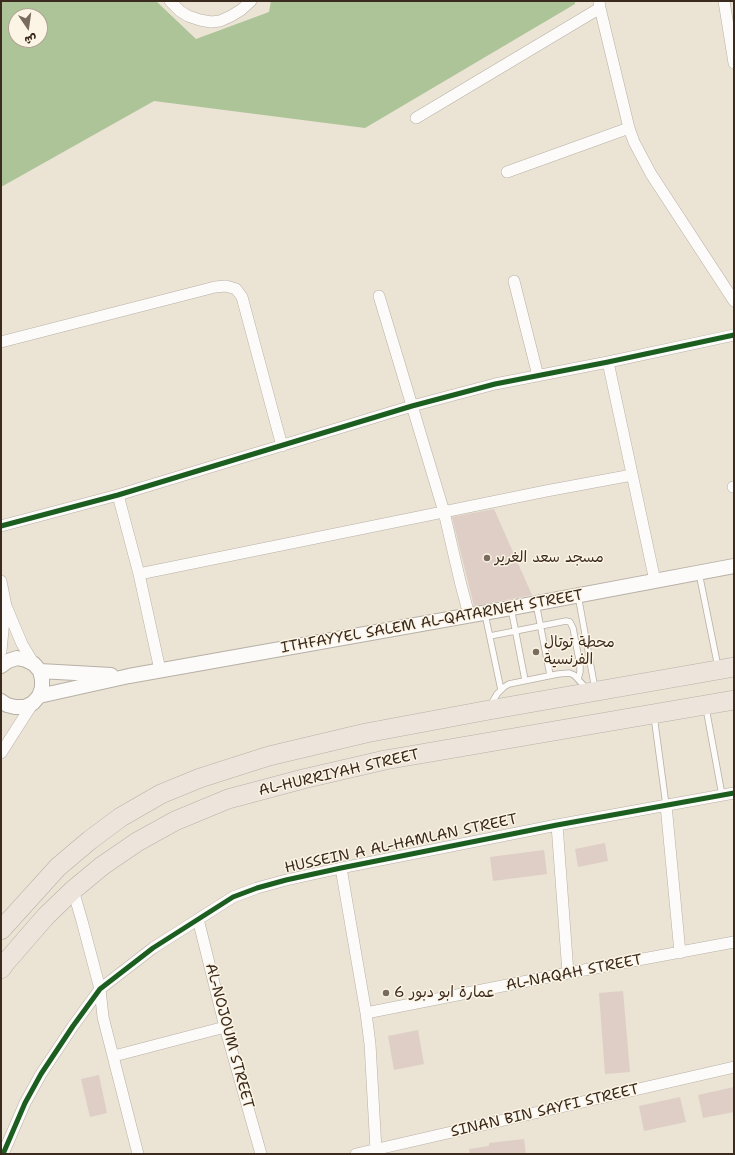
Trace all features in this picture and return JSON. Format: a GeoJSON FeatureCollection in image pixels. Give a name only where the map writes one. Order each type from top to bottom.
{"type":"FeatureCollection","features":[{"type":"Feature","properties":{"kind":"highway","name":"AL-HURRIYAH STREET"},"geometry":{"type":"LineString","coordinates":[[1,930],[58,867],[90,840],[121,818],[161,794],[200,778],[269,756],[366,733],[489,710],[588,688],[726,668]]}},
{"type":"Feature","properties":{"kind":"highway","name":"AL-HURRIYAH STREET"},"geometry":{"type":"LineString","coordinates":[[1,969],[46,916],[73,890],[102,866],[137,842],[175,821],[228,799],[303,779],[385,760],[734,700]]}},
{"type":"Feature","properties":{"kind":"street"},"geometry":{"type":"LineString","coordinates":[[170,1],[180,11],[188,16],[211,22],[220,21],[232,16],[251,1]]}},
{"type":"Feature","properties":{"kind":"street"},"geometry":{"type":"LineString","coordinates":[[724,1],[732,35],[734,63]]}},
{"type":"Feature","properties":{"kind":"street"},"geometry":{"type":"LineString","coordinates":[[416,118],[600,4],[629,128],[634,142],[651,174],[734,301]]}},
{"type":"Feature","properties":{"kind":"street"},"geometry":{"type":"LineString","coordinates":[[507,172],[629,128]]}},
{"type":"Feature","properties":{"kind":"street"},"geometry":{"type":"LineString","coordinates":[[514,281],[538,376]]}},
{"type":"Feature","properties":{"kind":"street"},"geometry":{"type":"LineString","coordinates":[[1,342],[215,287],[226,286],[236,289],[242,297],[282,446]]}},
{"type":"Feature","properties":{"kind":"street"},"geometry":{"type":"LineString","coordinates":[[379,296],[444,512],[469,615]]}},
{"type":"Feature","properties":{"kind":"street"},"geometry":{"type":"LineString","coordinates":[[1,526],[118,495],[412,406],[495,384],[734,335]]}},
{"type":"Feature","properties":{"kind":"street"},"geometry":{"type":"LineString","coordinates":[[608,362],[656,581]]}},
{"type":"Feature","properties":{"kind":"street"},"geometry":{"type":"LineString","coordinates":[[138,574],[546,491],[632,475]]}},
{"type":"Feature","properties":{"kind":"street"},"geometry":{"type":"LineString","coordinates":[[118,495],[160,670]]}},
{"type":"Feature","properties":{"kind":"street","name":"ITHFAYYEL SALEM AL-QATARNEH STREET"},"geometry":{"type":"LineString","coordinates":[[1,701],[16,708],[25,707],[36,699],[129,676],[511,608],[734,566]]}},
{"type":"Feature","properties":{"kind":"street"},"geometry":{"type":"LineString","coordinates":[[1,581],[6,606],[22,644],[42,679],[42,688],[36,699],[1,753]]}},
{"type":"Feature","properties":{"kind":"street"},"geometry":{"type":"LineString","coordinates":[[1,651],[6,606]]}},
{"type":"Feature","properties":{"kind":"street","name":"ITHFAYYEL SALEM AL-QATARNEH STREET"},"geometry":{"type":"LineString","coordinates":[[1,666],[8,661],[17,658],[26,660],[37,668],[129,676]]}},
{"type":"Feature","properties":{"kind":"street","name":"HUSSEIN A AL-HAMLAN STREET"},"geometry":{"type":"LineString","coordinates":[[3,1154],[25,1103],[41,1074],[100,989],[154,948],[198,918],[233,897],[257,888],[286,880],[341,868],[557,824],[734,793]]}},
{"type":"Feature","properties":{"kind":"street"},"geometry":{"type":"LineString","coordinates":[[666,805],[680,952]]}},
{"type":"Feature","properties":{"kind":"street"},"geometry":{"type":"LineString","coordinates":[[557,824],[568,973]]}},
{"type":"Feature","properties":{"kind":"street"},"geometry":{"type":"LineString","coordinates":[[341,868],[366,1013],[371,1065],[376,1150]]}},
{"type":"Feature","properties":{"kind":"street"},"geometry":{"type":"LineString","coordinates":[[73,890],[100,989],[103,1017],[138,1154]]}},
{"type":"Feature","properties":{"kind":"street","name":"AL-NOJOUM STREET"},"geometry":{"type":"LineString","coordinates":[[198,918],[225,1027],[261,1154]]}},
{"type":"Feature","properties":{"kind":"street","name":"AL-NAQAH STREET"},"geometry":{"type":"LineString","coordinates":[[366,1013],[734,942]]}},
{"type":"Feature","properties":{"kind":"street"},"geometry":{"type":"LineString","coordinates":[[114,1056],[225,1027]]}},
{"type":"Feature","properties":{"kind":"street","name":"SINAN BIN SAYFI STREET"},"geometry":{"type":"LineString","coordinates":[[356,1154],[734,1067]]}},
{"type":"Feature","properties":{"kind":"lane"},"geometry":{"type":"LineString","coordinates":[[699,573],[726,668]]}},
{"type":"Feature","properties":{"kind":"lane"},"geometry":{"type":"LineString","coordinates":[[578,595],[588,688]]}},
{"type":"Feature","properties":{"kind":"lane"},"geometry":{"type":"LineString","coordinates":[[536,603],[550,675]]}},
{"type":"Feature","properties":{"kind":"lane"},"geometry":{"type":"LineString","coordinates":[[511,608],[526,680]]}},
{"type":"Feature","properties":{"kind":"lane"},"geometry":{"type":"LineString","coordinates":[[485,612],[501,690]]}},
{"type":"Feature","properties":{"kind":"lane"},"geometry":{"type":"LineString","coordinates":[[490,636],[566,621],[572,624],[580,665],[588,688]]}},
{"type":"Feature","properties":{"kind":"lane"},"geometry":{"type":"LineString","coordinates":[[489,710],[494,699],[501,690],[509,684],[526,680],[570,673],[588,688]]}},
{"type":"Feature","properties":{"kind":"lane"},"geometry":{"type":"LineString","coordinates":[[706,706],[722,795]]}},
{"type":"Feature","properties":{"kind":"lane"},"geometry":{"type":"LineString","coordinates":[[654,714],[666,805]]}},
{"type":"Feature","properties":{"kind":"green space"},"geometry":{"type":"Polygon","coordinates":[[[1,1],[156,1],[196,39],[269,12],[271,1],[575,1],[575,4],[365,128],[154,101],[1,187],[1,1]]]}},
{"type":"Feature","properties":{"kind":"building","name":"مسجد سعد الغرير"},"geometry":{"type":"Polygon","coordinates":[[[494,509],[532,595],[474,606],[452,517],[494,509]]]}},
{"type":"Feature","properties":{"kind":"building"},"geometry":{"type":"Polygon","coordinates":[[[605,843],[608,861],[578,867],[575,849],[605,843]]]}},
{"type":"Feature","properties":{"kind":"building"},"geometry":{"type":"Polygon","coordinates":[[[544,850],[547,874],[493,881],[490,857],[544,850]]]}},
{"type":"Feature","properties":{"kind":"building"},"geometry":{"type":"Polygon","coordinates":[[[623,991],[630,1072],[605,1074],[599,993],[623,991]]]}},
{"type":"Feature","properties":{"kind":"building"},"geometry":{"type":"Polygon","coordinates":[[[418,1030],[424,1064],[394,1070],[388,1036],[418,1030]]]}},
{"type":"Feature","properties":{"kind":"building"},"geometry":{"type":"Polygon","coordinates":[[[99,1075],[107,1113],[90,1117],[81,1079],[99,1075]]]}},
{"type":"Feature","properties":{"kind":"building"},"geometry":{"type":"Polygon","coordinates":[[[734,1087],[734,1112],[703,1118],[698,1095],[734,1087]]]}},
{"type":"Feature","properties":{"kind":"building"},"geometry":{"type":"Polygon","coordinates":[[[680,1097],[686,1122],[644,1131],[639,1106],[680,1097]]]}},
{"type":"Feature","properties":{"kind":"building"},"geometry":{"type":"Polygon","coordinates":[[[524,1139],[526,1154],[470,1154],[469,1149],[489,1146],[489,1143],[524,1139]]]}},
{"type":"Feature","properties":{"kind":"cycle path"},"geometry":{"type":"LineString","coordinates":[[1,526],[118,495],[412,406],[495,384],[734,335]]}},
{"type":"Feature","properties":{"kind":"cycle path"},"geometry":{"type":"LineString","coordinates":[[3,1154],[25,1103],[41,1074],[100,989],[153,948],[233,897],[257,888],[286,880],[341,868],[557,825],[734,793]]}},
{"type":"Feature","properties":{"kind":"place","name":"مسجد سعد الغرير"},"geometry":{"type":"Point","coordinates":[487,558]}},
{"type":"Feature","properties":{"kind":"place","name":"محطة توتال الفرنسية"},"geometry":{"type":"Point","coordinates":[536,652]}},
{"type":"Feature","properties":{"kind":"place","name":"عمارة ابو دبور 6"},"geometry":{"type":"Point","coordinates":[386,993]}}]}
